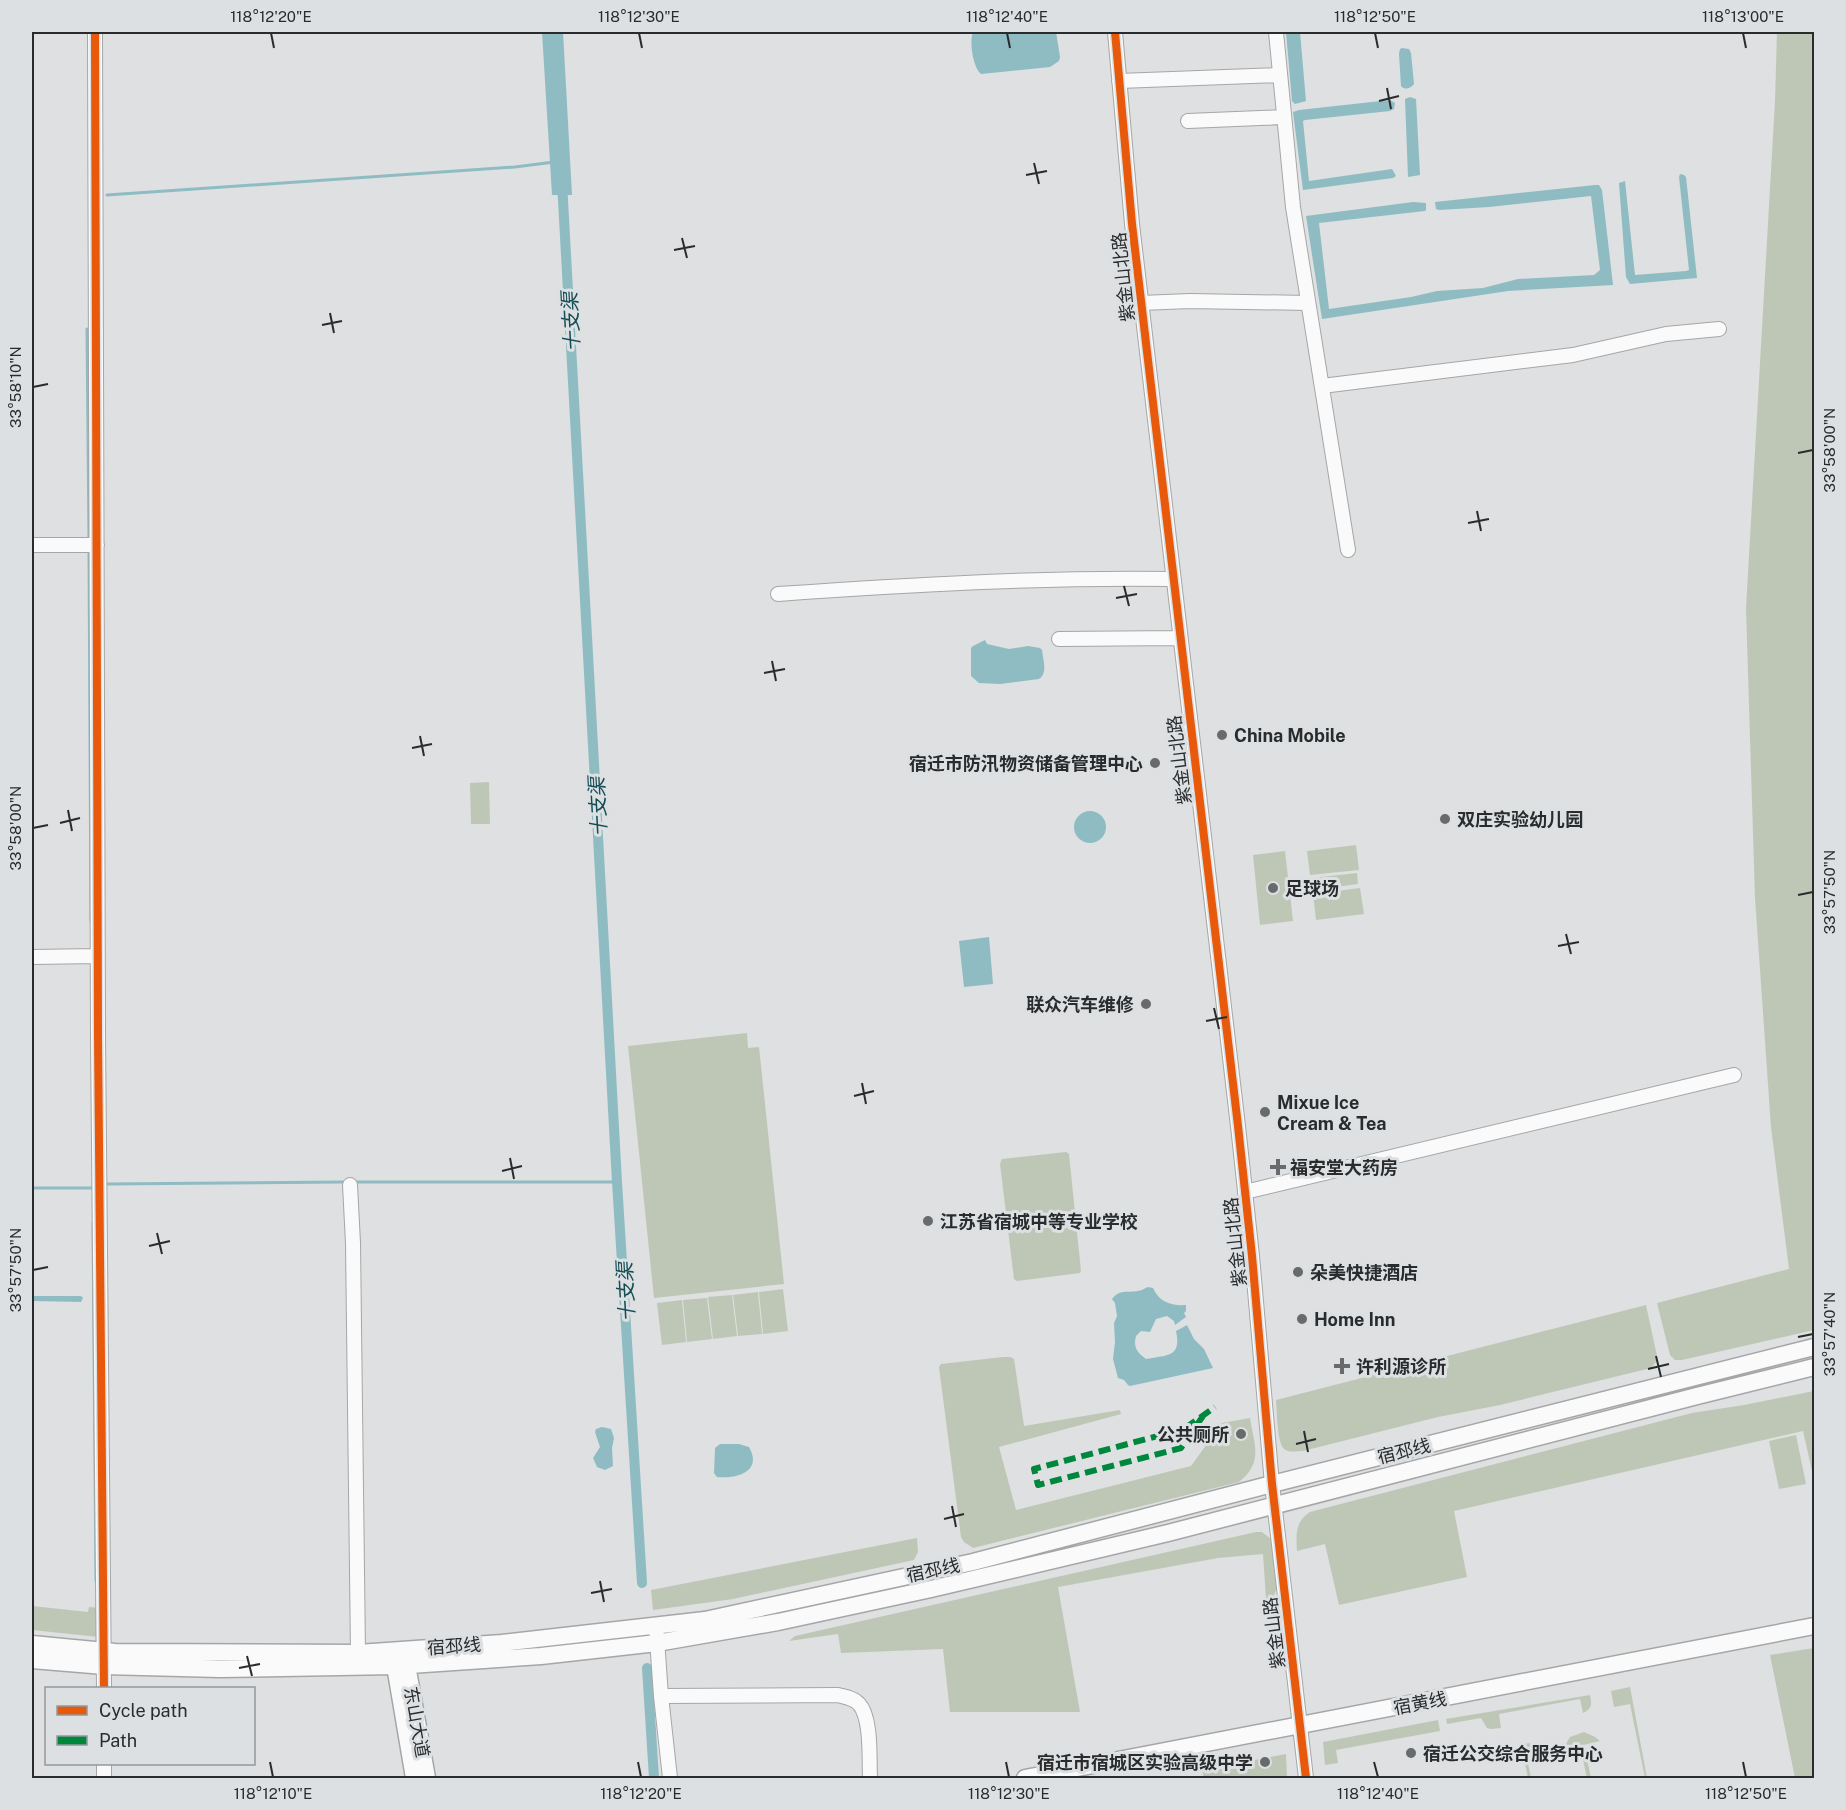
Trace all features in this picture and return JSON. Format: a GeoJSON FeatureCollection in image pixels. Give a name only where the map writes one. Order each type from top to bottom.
{"type":"FeatureCollection","features":[{"type":"Feature","properties":{"kind":"main road","name":"宿邳线"},"geometry":{"type":"LineString","coordinates":[[32,1660],[358,1653],[502,1642],[705,1620],[974,1562],[1815,1347]]}},
{"type":"Feature","properties":{"kind":"main road","name":"宿邳线"},"geometry":{"type":"LineString","coordinates":[[32,1644],[104,1658],[220,1669],[401,1666],[541,1656],[657,1643],[778,1622],[931,1589],[1168,1533],[1815,1367]]}},
{"type":"Feature","properties":{"kind":"main road","name":"宿黄线"},"geometry":{"type":"LineString","coordinates":[[1025,1779],[1815,1626]]}},
{"type":"Feature","properties":{"kind":"main road","name":"东山大道"},"geometry":{"type":"LineString","coordinates":[[401,1666],[414,1779]]}},
{"type":"Feature","properties":{"kind":"main road","name":"东山大道"},"geometry":{"type":"LineString","coordinates":[[401,1666],[427,1779]]}},
{"type":"Feature","properties":{"kind":"street"},"geometry":{"type":"LineString","coordinates":[[95,32],[91,545],[96,676],[93,956],[104,1687]]}},
{"type":"Feature","properties":{"kind":"street","name":"紫金山北路"},"geometry":{"type":"LineString","coordinates":[[1115,32],[1141,303],[1245,1191],[1272,1484]]}},
{"type":"Feature","properties":{"kind":"street"},"geometry":{"type":"LineString","coordinates":[[1276,32],[1293,207],[1348,550]]}},
{"type":"Feature","properties":{"kind":"street"},"geometry":{"type":"LineString","coordinates":[[1119,81],[1280,75]]}},
{"type":"Feature","properties":{"kind":"street"},"geometry":{"type":"LineString","coordinates":[[1188,122],[1284,117]]}},
{"type":"Feature","properties":{"kind":"street"},"geometry":{"type":"LineString","coordinates":[[1141,303],[1190,301],[1308,303]]}},
{"type":"Feature","properties":{"kind":"street"},"geometry":{"type":"LineString","coordinates":[[1322,386],[1573,355],[1666,334],[1719,329]]}},
{"type":"Feature","properties":{"kind":"street"},"geometry":{"type":"LineString","coordinates":[[32,545],[91,545]]}},
{"type":"Feature","properties":{"kind":"street"},"geometry":{"type":"LineString","coordinates":[[778,594],[907,585],[1068,579],[1173,579]]}},
{"type":"Feature","properties":{"kind":"street"},"geometry":{"type":"LineString","coordinates":[[1059,639],[1180,638]]}},
{"type":"Feature","properties":{"kind":"street"},"geometry":{"type":"LineString","coordinates":[[32,957],[93,956]]}},
{"type":"Feature","properties":{"kind":"street"},"geometry":{"type":"LineString","coordinates":[[1245,1191],[1734,1075]]}},
{"type":"Feature","properties":{"kind":"street"},"geometry":{"type":"LineString","coordinates":[[350,1185],[353,1243],[358,1653]]}},
{"type":"Feature","properties":{"kind":"street","name":"紫金山路"},"geometry":{"type":"LineString","coordinates":[[1272,1484],[1306,1779]]}},
{"type":"Feature","properties":{"kind":"street"},"geometry":{"type":"LineString","coordinates":[[656,1626],[670,1779]]}},
{"type":"Feature","properties":{"kind":"street"},"geometry":{"type":"LineString","coordinates":[[661,1696],[838,1695],[855,1700],[861,1705],[867,1717],[870,1779]]}},
{"type":"Feature","properties":{"kind":"green space"},"geometry":{"type":"Polygon","coordinates":[[[1777,32],[1814,32],[1814,1330],[1675,1360],[1670,1355],[1657,1303],[1789,1269],[1771,1127],[1755,898],[1746,608],[1777,32]]]}},
{"type":"Feature","properties":{"kind":"green space"},"geometry":{"type":"Polygon","coordinates":[[[489,782],[490,824],[471,824],[470,783],[489,782]]]}},
{"type":"Feature","properties":{"kind":"green space"},"geometry":{"type":"Polygon","coordinates":[[[1356,845],[1359,870],[1310,875],[1307,851],[1356,845]]]}},
{"type":"Feature","properties":{"kind":"green space","name":"足球场"},"geometry":{"type":"Polygon","coordinates":[[[1285,851],[1293,921],[1260,925],[1253,855],[1285,851]]]}},
{"type":"Feature","properties":{"kind":"green space"},"geometry":{"type":"Polygon","coordinates":[[[1357,873],[1358,884],[1313,890],[1312,878],[1357,873]]]}},
{"type":"Feature","properties":{"kind":"green space"},"geometry":{"type":"Polygon","coordinates":[[[1360,888],[1364,914],[1316,920],[1313,894],[1360,888]]]}},
{"type":"Feature","properties":{"kind":"green space"},"geometry":{"type":"Polygon","coordinates":[[[747,1033],[748,1048],[759,1047],[784,1284],[654,1298],[628,1046],[747,1033]]]}},
{"type":"Feature","properties":{"kind":"green space"},"geometry":{"type":"Polygon","coordinates":[[[1066,1152],[1069,1154],[1081,1271],[1080,1273],[1017,1281],[1014,1279],[1000,1164],[1002,1159],[1066,1152]]]}},
{"type":"Feature","properties":{"kind":"green space"},"geometry":{"type":"Polygon","coordinates":[[[783,1289],[788,1331],[763,1334],[759,1292],[783,1289]]]}},
{"type":"Feature","properties":{"kind":"green space"},"geometry":{"type":"Polygon","coordinates":[[[758,1292],[762,1334],[738,1336],[733,1295],[758,1292]]]}},
{"type":"Feature","properties":{"kind":"green space"},"geometry":{"type":"Polygon","coordinates":[[[732,1295],[737,1336],[713,1339],[708,1297],[732,1295]]]}},
{"type":"Feature","properties":{"kind":"green space"},"geometry":{"type":"Polygon","coordinates":[[[707,1298],[712,1339],[687,1342],[683,1300],[707,1298]]]}},
{"type":"Feature","properties":{"kind":"green space"},"geometry":{"type":"Polygon","coordinates":[[[682,1300],[686,1342],[662,1345],[657,1303],[682,1300]]]}},
{"type":"Feature","properties":{"kind":"green space"},"geometry":{"type":"Polygon","coordinates":[[[1646,1305],[1657,1356],[1651,1368],[1303,1451],[1288,1451],[1282,1446],[1276,1400],[1646,1305]]]}},
{"type":"Feature","properties":{"kind":"green space"},"geometry":{"type":"Polygon","coordinates":[[[1003,1357],[1014,1359],[1024,1426],[1120,1410],[1121,1414],[999,1447],[1016,1510],[1191,1466],[1222,1423],[1250,1418],[1255,1460],[1247,1475],[1239,1482],[973,1548],[961,1537],[939,1367],[941,1364],[1003,1357]]]}},
{"type":"Feature","properties":{"kind":"green space"},"geometry":{"type":"Polygon","coordinates":[[[1814,1391],[1814,1480],[1803,1431],[1454,1511],[1467,1577],[1339,1605],[1325,1544],[1297,1551],[1299,1524],[1310,1512],[1692,1413],[1814,1391]]]}},
{"type":"Feature","properties":{"kind":"green space"},"geometry":{"type":"Polygon","coordinates":[[[1796,1435],[1806,1484],[1779,1489],[1769,1441],[1796,1435]]]}},
{"type":"Feature","properties":{"kind":"green space"},"geometry":{"type":"Polygon","coordinates":[[[1262,1532],[1271,1539],[1278,1585],[1273,1598],[1266,1599],[1263,1554],[1218,1558],[1058,1587],[1080,1712],[950,1712],[943,1649],[841,1653],[838,1634],[789,1641],[795,1636],[1262,1532]]]}},
{"type":"Feature","properties":{"kind":"green space"},"geometry":{"type":"Polygon","coordinates":[[[917,1538],[918,1552],[914,1560],[733,1599],[653,1610],[651,1590],[917,1538]]]}},
{"type":"Feature","properties":{"kind":"green space"},"geometry":{"type":"Polygon","coordinates":[[[32,1606],[88,1612],[89,1607],[100,1608],[99,1637],[32,1630],[32,1606]]]}},
{"type":"Feature","properties":{"kind":"green space"},"geometry":{"type":"Polygon","coordinates":[[[1814,1648],[1814,1778],[1795,1778],[1770,1655],[1814,1648]]]}},
{"type":"Feature","properties":{"kind":"green space"},"geometry":{"type":"Polygon","coordinates":[[[1630,1687],[1647,1778],[1645,1778],[1630,1704],[1614,1707],[1611,1691],[1630,1687]]]}},
{"type":"Feature","properties":{"kind":"green space"},"geometry":{"type":"Polygon","coordinates":[[[1590,1695],[1591,1706],[1583,1713],[1580,1699],[1499,1714],[1501,1728],[1487,1728],[1481,1718],[1447,1724],[1446,1719],[1590,1695]]]}},
{"type":"Feature","properties":{"kind":"green space"},"geometry":{"type":"Polygon","coordinates":[[[1438,1720],[1440,1731],[1336,1750],[1338,1763],[1325,1765],[1323,1742],[1438,1720]]]}},
{"type":"Feature","properties":{"kind":"green space"},"geometry":{"type":"Polygon","coordinates":[[[1584,1732],[1600,1741],[1584,1745],[1591,1778],[1587,1778],[1580,1746],[1563,1749],[1570,1737],[1584,1732]]]}},
{"type":"Feature","properties":{"kind":"green space"},"geometry":{"type":"Polygon","coordinates":[[[1531,1743],[1540,1746],[1546,1754],[1527,1758],[1531,1778],[1528,1778],[1524,1758],[1507,1761],[1509,1753],[1514,1748],[1531,1743]]]}},
{"type":"Feature","properties":{"kind":"green space","name":"宿迁市宿城区实验高级中学"},"geometry":{"type":"Polygon","coordinates":[[[1286,1754],[1287,1778],[1204,1778],[1202,1770],[1286,1754]]]}},
{"type":"Feature","properties":{"kind":"water"},"geometry":{"type":"Polygon","coordinates":[[[542,32],[563,32],[572,195],[552,195],[542,32]]]}},
{"type":"Feature","properties":{"kind":"water"},"geometry":{"type":"Polygon","coordinates":[[[973,32],[1056,32],[1059,61],[1050,67],[981,74],[972,54],[973,32]]]}},
{"type":"Feature","properties":{"kind":"water"},"geometry":{"type":"Polygon","coordinates":[[[1286,32],[1300,32],[1306,101],[1295,104],[1292,101],[1286,32]]]}},
{"type":"Feature","properties":{"kind":"water"},"geometry":{"type":"Polygon","coordinates":[[[1402,48],[1409,49],[1411,53],[1414,84],[1406,89],[1401,86],[1399,54],[1402,48]]]}},
{"type":"Feature","properties":{"kind":"water"},"geometry":{"type":"Polygon","coordinates":[[[1410,97],[1416,99],[1420,175],[1408,177],[1405,99],[1410,97]]]}},
{"type":"Feature","properties":{"kind":"water"},"geometry":{"type":"Polygon","coordinates":[[[1390,100],[1395,103],[1394,109],[1390,111],[1303,121],[1309,181],[1392,169],[1396,176],[1303,190],[1293,112],[1390,100]]]}},
{"type":"Feature","properties":{"kind":"water"},"geometry":{"type":"Polygon","coordinates":[[[1680,174],[1686,177],[1697,278],[1630,284],[1626,277],[1619,183],[1625,181],[1635,275],[1686,271],[1689,270],[1680,174]]]}},
{"type":"Feature","properties":{"kind":"water"},"geometry":{"type":"Polygon","coordinates":[[[1599,185],[1602,190],[1613,285],[1508,291],[1322,319],[1306,216],[1413,202],[1426,203],[1425,211],[1319,223],[1329,309],[1437,291],[1483,288],[1518,279],[1594,275],[1600,270],[1591,196],[1439,210],[1436,209],[1435,202],[1599,185]]]}},
{"type":"Feature","properties":{"kind":"water"},"geometry":{"type":"Polygon","coordinates":[[[985,640],[987,644],[1009,649],[1028,646],[1040,648],[1044,666],[1042,676],[1039,679],[1000,684],[979,683],[971,676],[971,648],[985,640]]]}},
{"type":"Feature","properties":{"kind":"water"},"geometry":{"type":"Polygon","coordinates":[[[1090,811],[1101,816],[1106,827],[1101,838],[1090,843],[1079,838],[1074,827],[1079,816],[1090,811]]]}},
{"type":"Feature","properties":{"kind":"water"},"geometry":{"type":"Polygon","coordinates":[[[989,937],[993,984],[964,987],[959,941],[989,937]]]}},
{"type":"Feature","properties":{"kind":"water"},"geometry":{"type":"Polygon","coordinates":[[[1148,1287],[1153,1288],[1166,1302],[1186,1305],[1184,1313],[1186,1317],[1175,1325],[1174,1321],[1167,1316],[1156,1319],[1150,1332],[1141,1331],[1136,1336],[1135,1347],[1138,1352],[1146,1359],[1171,1354],[1177,1346],[1176,1331],[1187,1325],[1194,1339],[1204,1349],[1213,1368],[1130,1386],[1118,1378],[1113,1359],[1114,1323],[1117,1316],[1112,1299],[1121,1293],[1139,1291],[1148,1287]]]}},
{"type":"Feature","properties":{"kind":"water"},"geometry":{"type":"Polygon","coordinates":[[[32,1296],[81,1296],[83,1298],[81,1302],[32,1301],[32,1296]]]}},
{"type":"Feature","properties":{"kind":"water"},"geometry":{"type":"Polygon","coordinates":[[[602,1427],[611,1429],[614,1438],[613,1466],[605,1470],[597,1467],[593,1458],[600,1447],[595,1432],[596,1429],[602,1427]]]}},
{"type":"Feature","properties":{"kind":"water"},"geometry":{"type":"Polygon","coordinates":[[[720,1444],[739,1444],[749,1447],[753,1462],[750,1468],[740,1475],[717,1477],[714,1473],[715,1448],[720,1444]]]}},
{"type":"Feature","properties":{"kind":"waterway"},"geometry":{"type":"LineString","coordinates":[[107,195],[515,167],[554,162]]}},
{"type":"Feature","properties":{"kind":"waterway","name":"十支渠"},"geometry":{"type":"LineString","coordinates":[[562,182],[617,1182],[642,1583]]}},
{"type":"Feature","properties":{"kind":"waterway"},"geometry":{"type":"LineString","coordinates":[[87,329],[89,540]]}},
{"type":"Feature","properties":{"kind":"waterway"},"geometry":{"type":"LineString","coordinates":[[89,550],[91,921]]}},
{"type":"Feature","properties":{"kind":"waterway"},"geometry":{"type":"LineString","coordinates":[[107,1184],[343,1182]]}},
{"type":"Feature","properties":{"kind":"waterway"},"geometry":{"type":"LineString","coordinates":[[357,1182],[617,1182]]}},
{"type":"Feature","properties":{"kind":"waterway"},"geometry":{"type":"LineString","coordinates":[[32,1188],[93,1188],[93,1186]]}},
{"type":"Feature","properties":{"kind":"waterway"},"geometry":{"type":"LineString","coordinates":[[93,1223],[96,1581]]}},
{"type":"Feature","properties":{"kind":"waterway","name":"十支渠"},"geometry":{"type":"LineString","coordinates":[[647,1668],[654,1778]]}},
{"type":"Feature","properties":{"kind":"marked path"},"geometry":{"type":"LineString","coordinates":[[1203,1416],[1181,1448],[1038,1485],[1034,1469],[1184,1429],[1215,1407]]}},
{"type":"Feature","properties":{"kind":"cycle path"},"geometry":{"type":"LineString","coordinates":[[95,32],[98,1036],[104,1687]]}},
{"type":"Feature","properties":{"kind":"cycle path"},"geometry":{"type":"LineString","coordinates":[[1115,32],[1132,224],[1238,1126],[1272,1484],[1306,1778]]}},
{"type":"Feature","properties":{"kind":"place","name":"China Mobile"},"geometry":{"type":"Point","coordinates":[1222,735]}},
{"type":"Feature","properties":{"kind":"place","name":"宿迁市防汛物资储备管理中心"},"geometry":{"type":"Point","coordinates":[1155,763]}},
{"type":"Feature","properties":{"kind":"place","name":"双庄实验幼儿园"},"geometry":{"type":"Point","coordinates":[1445,819]}},
{"type":"Feature","properties":{"kind":"place","name":"足球场"},"geometry":{"type":"Point","coordinates":[1273,888]}},
{"type":"Feature","properties":{"kind":"place","name":"联众汽车维修"},"geometry":{"type":"Point","coordinates":[1146,1004]}},
{"type":"Feature","properties":{"kind":"place","name":"Mixue Ice Cream & Tea"},"geometry":{"type":"Point","coordinates":[1265,1112]}},
{"type":"Feature","properties":{"kind":"place","name":"福安堂大药房"},"geometry":{"type":"Point","coordinates":[1278,1167]}},
{"type":"Feature","properties":{"kind":"place","name":"江苏省宿城中等专业学校"},"geometry":{"type":"Point","coordinates":[928,1221]}},
{"type":"Feature","properties":{"kind":"place","name":"朵美快捷酒店"},"geometry":{"type":"Point","coordinates":[1298,1272]}},
{"type":"Feature","properties":{"kind":"place","name":"Home Inn"},"geometry":{"type":"Point","coordinates":[1302,1319]}},
{"type":"Feature","properties":{"kind":"place","name":"许利源诊所"},"geometry":{"type":"Point","coordinates":[1342,1366]}},
{"type":"Feature","properties":{"kind":"place","name":"公共厕所"},"geometry":{"type":"Point","coordinates":[1241,1434]}},
{"type":"Feature","properties":{"kind":"place","name":"宿迁公交综合服务中心"},"geometry":{"type":"Point","coordinates":[1411,1753]}},
{"type":"Feature","properties":{"kind":"place","name":"宿迁市宿城区实验高级中学"},"geometry":{"type":"Point","coordinates":[1265,1762]}}]}
